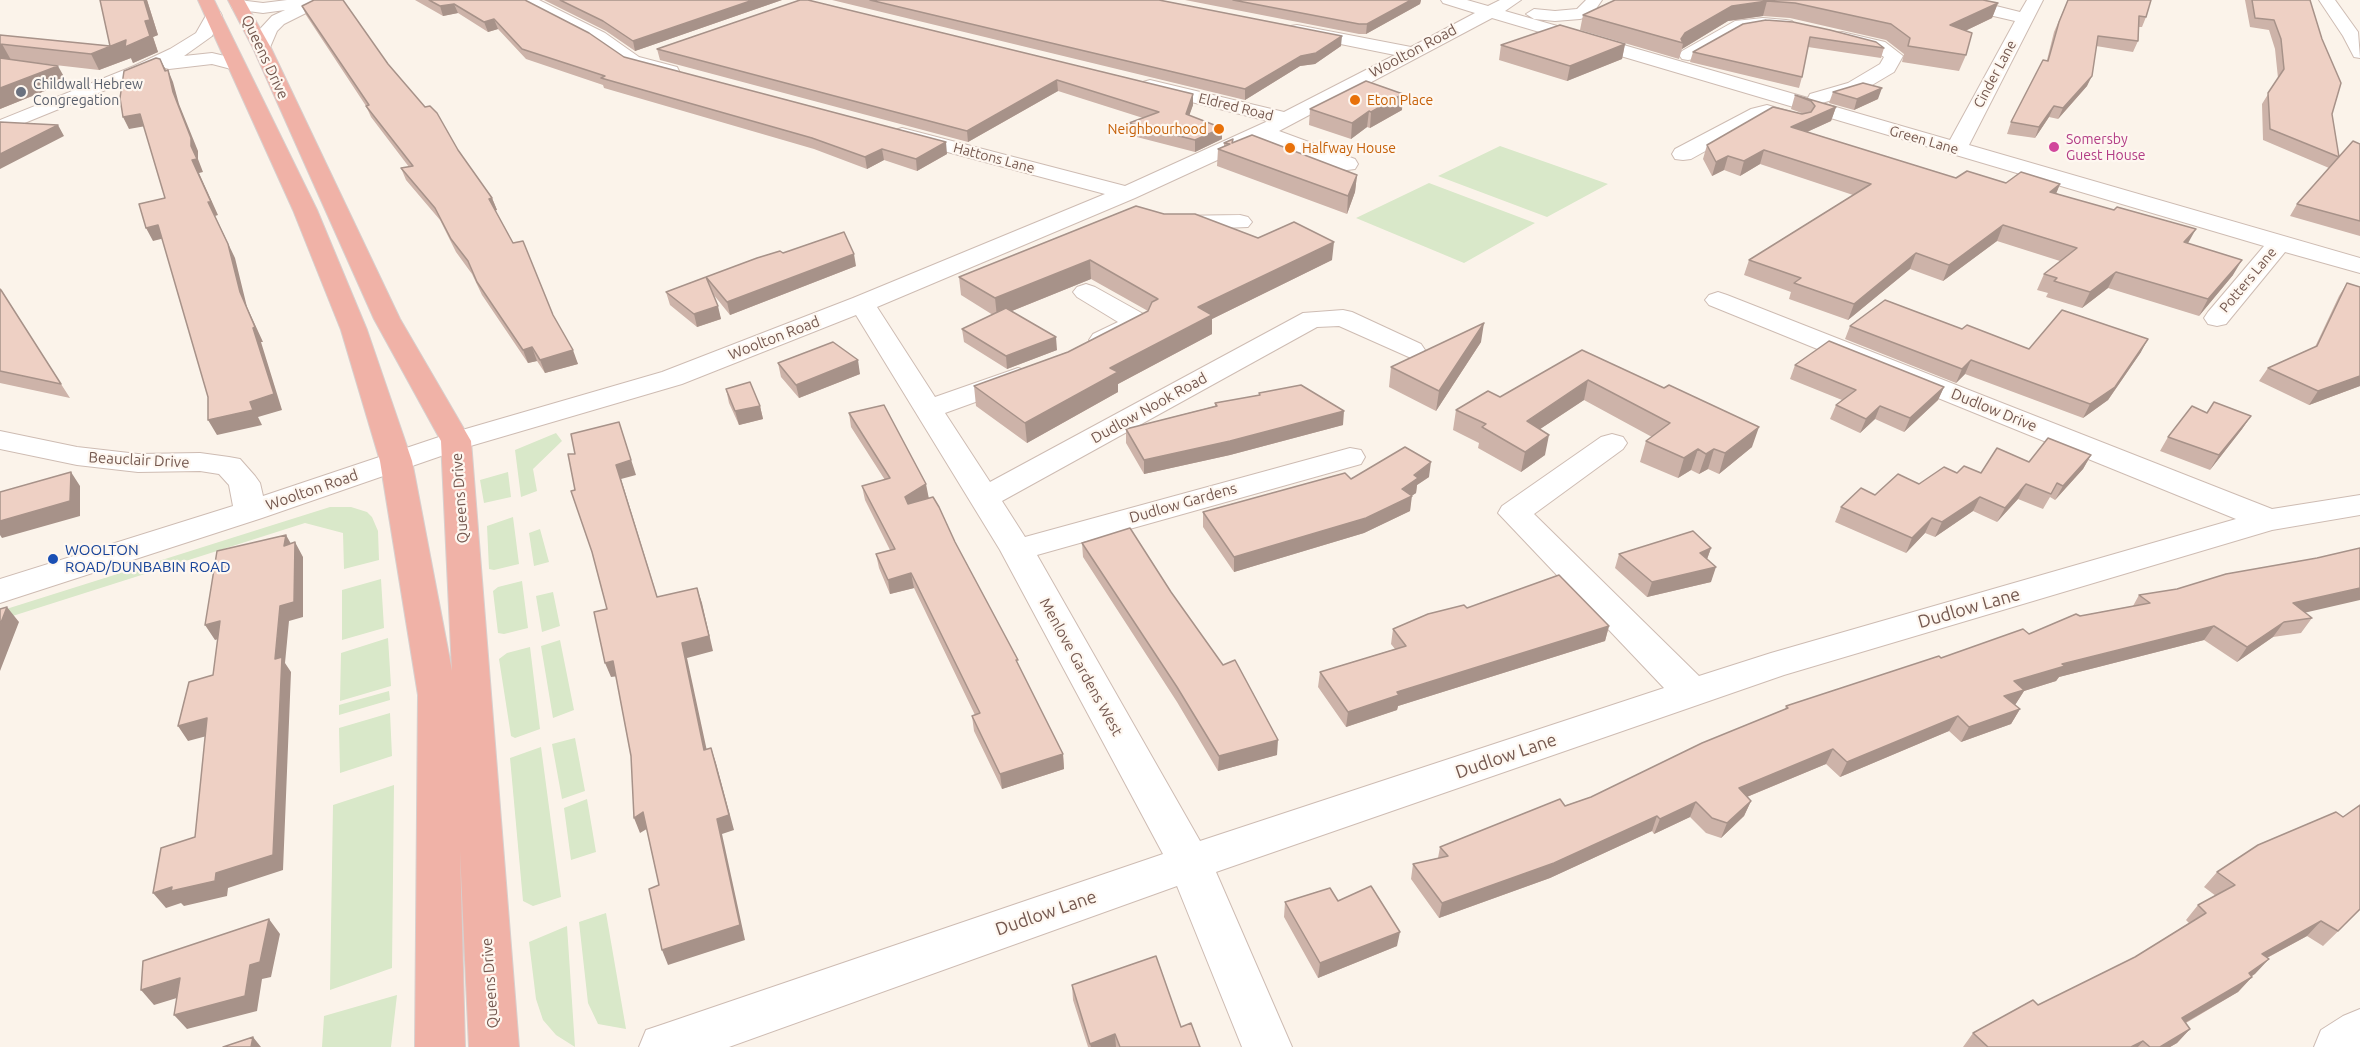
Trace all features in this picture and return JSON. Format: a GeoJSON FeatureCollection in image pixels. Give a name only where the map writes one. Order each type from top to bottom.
{"type":"FeatureCollection","features":[{"type":"Feature","properties":{"kind":"highway","name":"Queens Drive"},"geometry":{"type":"LineString","coordinates":[[238,2],[262,48],[387,319],[456,441],[494,1047]]}},
{"type":"Feature","properties":{"kind":"highway","name":"Queens Drive"},"geometry":{"type":"LineString","coordinates":[[210,8],[305,210],[354,330],[396,461],[437,695],[440,1047]]}},
{"type":"Feature","properties":{"kind":"street"},"geometry":{"type":"LineString","coordinates":[[238,2],[275,7],[318,0]]}},
{"type":"Feature","properties":{"kind":"street"},"geometry":{"type":"LineString","coordinates":[[262,48],[269,29],[278,20],[318,0]]}},
{"type":"Feature","properties":{"kind":"street"},"geometry":{"type":"LineString","coordinates":[[526,0],[599,37],[633,61],[690,77]]}},
{"type":"Feature","properties":{"kind":"street"},"geometry":{"type":"LineString","coordinates":[[1449,0],[1501,6],[1535,14],[1570,16],[1585,12],[1594,0]]}},
{"type":"Feature","properties":{"kind":"street"},"geometry":{"type":"LineString","coordinates":[[1970,0],[1978,7],[2025,18]]}},
{"type":"Feature","properties":{"kind":"street","name":"Cinder Lane"},"geometry":{"type":"LineString","coordinates":[[1956,149],[2036,0]]}},
{"type":"Feature","properties":{"kind":"street"},"geometry":{"type":"LineString","coordinates":[[2327,0],[2352,36],[2360,53]]}},
{"type":"Feature","properties":{"kind":"street","name":"Woolton Road"},"geometry":{"type":"LineString","coordinates":[[0,591],[250,511],[456,441],[672,378],[862,304],[1104,202],[1137,209],[1262,132],[1501,6]]}},
{"type":"Feature","properties":{"kind":"street","name":"Green Lane"},"geometry":{"type":"LineString","coordinates":[[1501,6],[1798,103],[2360,266]]}},
{"type":"Feature","properties":{"kind":"street"},"geometry":{"type":"LineString","coordinates":[[0,127],[141,70],[196,41],[206,31],[210,8]]}},
{"type":"Feature","properties":{"kind":"street"},"geometry":{"type":"LineString","coordinates":[[1688,55],[1735,27],[1763,23],[1800,27]]}},
{"type":"Feature","properties":{"kind":"street"},"geometry":{"type":"LineString","coordinates":[[1285,27],[1410,52]]}},
{"type":"Feature","properties":{"kind":"street"},"geometry":{"type":"LineString","coordinates":[[1798,103],[1855,87],[1887,68],[1894,56],[1879,46],[1829,33]]}},
{"type":"Feature","properties":{"kind":"street"},"geometry":{"type":"LineString","coordinates":[[633,61],[665,50]]}},
{"type":"Feature","properties":{"kind":"street"},"geometry":{"type":"LineString","coordinates":[[141,70],[192,59],[212,58],[235,64]]}},
{"type":"Feature","properties":{"kind":"street"},"geometry":{"type":"LineString","coordinates":[[75,75],[119,79]]}},
{"type":"Feature","properties":{"kind":"street","name":"Eldred Road"},"geometry":{"type":"LineString","coordinates":[[1137,82],[1286,119]]}},
{"type":"Feature","properties":{"kind":"street"},"geometry":{"type":"LineString","coordinates":[[1683,154],[1758,112],[1767,111],[1842,130],[1856,128],[1866,123]]}},
{"type":"Feature","properties":{"kind":"street","name":"Hattons Lane"},"geometry":{"type":"LineString","coordinates":[[885,129],[1179,223],[1240,222]]}},
{"type":"Feature","properties":{"kind":"street"},"geometry":{"type":"LineString","coordinates":[[1262,132],[1347,164]]}},
{"type":"Feature","properties":{"kind":"street","name":"Potters Lane"},"geometry":{"type":"LineString","coordinates":[[2217,318],[2279,243]]}},
{"type":"Feature","properties":{"kind":"street"},"geometry":{"type":"LineString","coordinates":[[1078,353],[1138,322],[1086,292]]}},
{"type":"Feature","properties":{"kind":"street","name":"Dudlow Drive"},"geometry":{"type":"LineString","coordinates":[[1718,300],[2269,520]]}},
{"type":"Feature","properties":{"kind":"street","name":"Menlove Gardens West"},"geometry":{"type":"LineString","coordinates":[[862,304],[986,497],[1190,863],[1267,1047]]}},
{"type":"Feature","properties":{"kind":"street","name":"Dudlow Nook Road"},"geometry":{"type":"LineString","coordinates":[[986,497],[1312,319],[1343,318],[1411,350]]}},
{"type":"Feature","properties":{"kind":"street"},"geometry":{"type":"LineString","coordinates":[[929,409],[1047,367]]}},
{"type":"Feature","properties":{"kind":"street","name":"Beauclair Drive"},"geometry":{"type":"LineString","coordinates":[[0,440],[76,456],[138,463],[200,462],[229,466],[244,483],[250,511]]}},
{"type":"Feature","properties":{"kind":"street"},"geometry":{"type":"LineString","coordinates":[[1612,442],[1515,513],[1692,693]]}},
{"type":"Feature","properties":{"kind":"street","name":"Dudlow Gardens"},"geometry":{"type":"LineString","coordinates":[[1017,550],[1350,457]]}},
{"type":"Feature","properties":{"kind":"street","name":"Dudlow Lane"},"geometry":{"type":"LineString","coordinates":[[664,1047],[1190,863],[1771,666],[2269,520],[2360,505]]}},
{"type":"Feature","properties":{"kind":"street"},"geometry":{"type":"LineString","coordinates":[[2339,1047],[2360,1032]]}},
{"type":"Feature","properties":{"kind":"green space"},"geometry":{"type":"Polygon","coordinates":[[[1500,146],[1608,184],[1547,217],[1438,176],[1500,146]]]}},
{"type":"Feature","properties":{"kind":"green space"},"geometry":{"type":"Polygon","coordinates":[[[1429,183],[1535,223],[1464,263],[1356,218],[1429,183]]]}},
{"type":"Feature","properties":{"kind":"green space"},"geometry":{"type":"Polygon","coordinates":[[[556,433],[562,441],[533,469],[537,491],[521,497],[515,450],[556,433]]]}},
{"type":"Feature","properties":{"kind":"green space"},"geometry":{"type":"Polygon","coordinates":[[[508,472],[511,497],[484,503],[480,480],[508,472]]]}},
{"type":"Feature","properties":{"kind":"green space"},"geometry":{"type":"Polygon","coordinates":[[[330,507],[351,507],[367,512],[372,517],[378,531],[379,560],[344,569],[343,533],[305,523],[0,620],[0,611],[330,507]]]}},
{"type":"Feature","properties":{"kind":"green space"},"geometry":{"type":"Polygon","coordinates":[[[513,517],[519,564],[494,570],[489,569],[487,526],[513,517]]]}},
{"type":"Feature","properties":{"kind":"green space"},"geometry":{"type":"Polygon","coordinates":[[[540,529],[549,562],[534,566],[529,533],[540,529]]]}},
{"type":"Feature","properties":{"kind":"green space"},"geometry":{"type":"Polygon","coordinates":[[[381,579],[384,628],[342,640],[342,590],[381,579]]]}},
{"type":"Feature","properties":{"kind":"green space"},"geometry":{"type":"Polygon","coordinates":[[[522,581],[528,628],[504,634],[498,633],[493,591],[498,587],[522,581]]]}},
{"type":"Feature","properties":{"kind":"green space"},"geometry":{"type":"Polygon","coordinates":[[[553,592],[560,626],[542,632],[536,596],[553,592]]]}},
{"type":"Feature","properties":{"kind":"green space"},"geometry":{"type":"Polygon","coordinates":[[[388,638],[391,686],[340,701],[341,653],[388,638]]]}},
{"type":"Feature","properties":{"kind":"green space"},"geometry":{"type":"Polygon","coordinates":[[[560,640],[574,710],[553,718],[541,646],[560,640]]]}},
{"type":"Feature","properties":{"kind":"green space"},"geometry":{"type":"Polygon","coordinates":[[[530,647],[540,729],[515,738],[511,736],[499,659],[507,653],[530,647]]]}},
{"type":"Feature","properties":{"kind":"green space"},"geometry":{"type":"Polygon","coordinates":[[[389,691],[390,700],[339,715],[339,705],[389,691]]]}},
{"type":"Feature","properties":{"kind":"green space"},"geometry":{"type":"Polygon","coordinates":[[[390,713],[392,756],[340,773],[339,728],[390,713]]]}},
{"type":"Feature","properties":{"kind":"green space"},"geometry":{"type":"Polygon","coordinates":[[[575,738],[585,791],[562,799],[552,744],[575,738]]]}},
{"type":"Feature","properties":{"kind":"green space"},"geometry":{"type":"Polygon","coordinates":[[[541,747],[561,897],[533,906],[523,901],[510,758],[541,747]]]}},
{"type":"Feature","properties":{"kind":"green space"},"geometry":{"type":"Polygon","coordinates":[[[394,785],[392,968],[330,990],[333,805],[394,785]]]}},
{"type":"Feature","properties":{"kind":"green space"},"geometry":{"type":"Polygon","coordinates":[[[587,799],[596,852],[571,860],[564,808],[587,799]]]}},
{"type":"Feature","properties":{"kind":"green space"},"geometry":{"type":"Polygon","coordinates":[[[606,913],[626,1029],[598,1024],[588,1003],[579,922],[606,913]]]}},
{"type":"Feature","properties":{"kind":"green space"},"geometry":{"type":"Polygon","coordinates":[[[567,926],[575,1047],[556,1035],[543,1020],[536,999],[529,942],[567,926]]]}},
{"type":"Feature","properties":{"kind":"green space"},"geometry":{"type":"Polygon","coordinates":[[[397,995],[391,1047],[322,1047],[324,1016],[397,995]]]}},
{"type":"Feature","properties":{"kind":"building"},"geometry":{"type":"Polygon","coordinates":[[[100,0],[144,0],[150,20],[145,21],[150,36],[125,47],[126,40],[91,54],[0,44],[0,35],[110,46],[100,0]]]}},
{"type":"Feature","properties":{"kind":"building"},"geometry":{"type":"Polygon","coordinates":[[[314,0],[343,0],[388,64],[425,107],[430,106],[437,113],[458,150],[492,198],[489,199],[513,243],[523,241],[553,315],[573,350],[540,360],[532,347],[523,350],[477,282],[468,261],[451,239],[435,208],[401,168],[413,166],[366,106],[369,105],[302,6],[314,0]]]}},
{"type":"Feature","properties":{"kind":"building"},"geometry":{"type":"Polygon","coordinates":[[[429,0],[525,0],[589,33],[624,57],[946,142],[916,159],[882,149],[865,157],[812,138],[601,78],[605,76],[522,49],[494,19],[484,22],[454,4],[440,6],[429,0]]]}},
{"type":"Feature","properties":{"kind":"building"},"geometry":{"type":"Polygon","coordinates":[[[560,0],[753,0],[633,41],[603,21],[560,0]]]}},
{"type":"Feature","properties":{"kind":"building"},"geometry":{"type":"Polygon","coordinates":[[[800,0],[808,0],[1193,94],[1186,114],[1222,128],[1195,140],[1129,123],[1159,112],[1057,80],[967,131],[657,49],[800,0]]]}},
{"type":"Feature","properties":{"kind":"building"},"geometry":{"type":"Polygon","coordinates":[[[870,0],[1159,0],[1342,36],[1316,53],[1301,56],[1245,89],[870,0]]]}},
{"type":"Feature","properties":{"kind":"building"},"geometry":{"type":"Polygon","coordinates":[[[1233,0],[1411,0],[1367,24],[1359,24],[1233,0]]]}},
{"type":"Feature","properties":{"kind":"building"},"geometry":{"type":"Polygon","coordinates":[[[1615,0],[1983,0],[1998,3],[1950,25],[1972,33],[1966,55],[1908,46],[1910,38],[1891,24],[1795,3],[1767,1],[1732,6],[1685,33],[1681,39],[1683,43],[1583,15],[1615,0]]]}},
{"type":"Feature","properties":{"kind":"building"},"geometry":{"type":"Polygon","coordinates":[[[2068,0],[2151,0],[2146,17],[2139,16],[2138,41],[2098,36],[2092,76],[2063,108],[2054,106],[2039,127],[2011,122],[2043,60],[2048,61],[2068,0]]]}},
{"type":"Feature","properties":{"kind":"building"},"geometry":{"type":"Polygon","coordinates":[[[2252,0],[2310,0],[2322,39],[2341,83],[2332,114],[2339,157],[2270,129],[2268,93],[2284,69],[2281,39],[2274,20],[2255,18],[2252,0]]]}},
{"type":"Feature","properties":{"kind":"building"},"geometry":{"type":"Polygon","coordinates":[[[1766,20],[1793,22],[1830,30],[1876,42],[1884,48],[1810,37],[1802,77],[1693,52],[1743,24],[1766,20]]]}},
{"type":"Feature","properties":{"kind":"building"},"geometry":{"type":"Polygon","coordinates":[[[1560,25],[1625,44],[1570,66],[1501,45],[1560,25]]]}},
{"type":"Feature","properties":{"kind":"building"},"geometry":{"type":"Polygon","coordinates":[[[0,58],[58,66],[0,88],[0,58]]]}},
{"type":"Feature","properties":{"kind":"building"},"geometry":{"type":"Polygon","coordinates":[[[156,58],[160,59],[165,71],[168,70],[173,92],[197,159],[192,160],[211,202],[208,202],[228,244],[240,292],[255,327],[253,328],[274,394],[250,402],[253,410],[208,420],[208,397],[158,225],[146,228],[139,204],[165,198],[140,114],[123,117],[120,98],[124,71],[156,58]]]}},
{"type":"Feature","properties":{"kind":"building"},"geometry":{"type":"Polygon","coordinates":[[[1366,81],[1403,94],[1369,111],[1352,123],[1310,109],[1366,81]]]}},
{"type":"Feature","properties":{"kind":"building"},"geometry":{"type":"Polygon","coordinates":[[[1863,83],[1882,88],[1857,99],[1833,92],[1863,83]]]}},
{"type":"Feature","properties":{"kind":"building"},"geometry":{"type":"Polygon","coordinates":[[[1795,95],[1836,107],[1791,127],[1956,178],[1967,171],[2006,183],[2021,172],[2060,184],[2050,192],[2114,210],[2117,207],[2196,229],[2184,242],[2242,260],[2208,299],[2116,272],[2090,292],[2054,281],[2057,278],[2044,274],[2077,248],[2003,225],[1949,265],[1916,253],[1854,304],[1794,283],[1801,278],[1749,260],[1871,184],[1764,150],[1744,161],[1728,156],[1716,162],[1707,145],[1773,107],[1802,114],[1811,112],[1815,106],[1811,101],[1795,95]]]}},
{"type":"Feature","properties":{"kind":"building"},"geometry":{"type":"Polygon","coordinates":[[[0,122],[58,125],[0,154],[0,122]]]}},
{"type":"Feature","properties":{"kind":"building"},"geometry":{"type":"Polygon","coordinates":[[[1252,135],[1357,175],[1348,196],[1218,149],[1230,144],[1224,143],[1233,139],[1232,143],[1252,135]]]}},
{"type":"Feature","properties":{"kind":"building"},"geometry":{"type":"Polygon","coordinates":[[[2353,141],[2360,144],[2360,221],[2297,204],[2353,141]]]}},
{"type":"Feature","properties":{"kind":"building"},"geometry":{"type":"Polygon","coordinates":[[[1136,206],[1164,214],[1195,214],[1258,238],[1294,222],[1334,242],[1198,307],[1212,315],[1110,368],[1118,372],[1025,423],[974,386],[1068,352],[1148,311],[1152,302],[1158,299],[1090,260],[995,298],[959,277],[1136,206]]]}},
{"type":"Feature","properties":{"kind":"building"},"geometry":{"type":"Polygon","coordinates":[[[844,232],[854,254],[727,302],[706,277],[757,258],[780,251],[783,253],[844,232]]]}},
{"type":"Feature","properties":{"kind":"building"},"geometry":{"type":"Polygon","coordinates":[[[706,277],[718,306],[694,314],[666,292],[706,277]]]}},
{"type":"Feature","properties":{"kind":"building"},"geometry":{"type":"Polygon","coordinates":[[[2347,283],[2360,287],[2360,376],[2318,391],[2268,368],[2317,346],[2347,283]]]}},
{"type":"Feature","properties":{"kind":"building"},"geometry":{"type":"Polygon","coordinates":[[[1,290],[61,384],[0,371],[1,290]]]}},
{"type":"Feature","properties":{"kind":"building"},"geometry":{"type":"Polygon","coordinates":[[[1885,300],[1962,329],[1967,325],[2029,349],[2062,310],[2148,339],[2115,387],[2090,404],[1971,360],[1962,369],[1850,326],[1885,300]]]}},
{"type":"Feature","properties":{"kind":"building"},"geometry":{"type":"Polygon","coordinates":[[[1006,308],[1056,337],[1006,356],[962,329],[1006,308]]]}},
{"type":"Feature","properties":{"kind":"building"},"geometry":{"type":"Polygon","coordinates":[[[1484,323],[1439,391],[1391,367],[1484,323]]]}},
{"type":"Feature","properties":{"kind":"building"},"geometry":{"type":"Polygon","coordinates":[[[1829,341],[1944,387],[1910,418],[1880,406],[1866,419],[1836,405],[1856,390],[1795,365],[1829,341]]]}},
{"type":"Feature","properties":{"kind":"building"},"geometry":{"type":"Polygon","coordinates":[[[833,342],[858,360],[796,385],[778,363],[833,342]]]}},
{"type":"Feature","properties":{"kind":"building"},"geometry":{"type":"Polygon","coordinates":[[[1582,350],[1664,388],[1669,385],[1759,427],[1725,453],[1714,449],[1706,454],[1698,449],[1684,458],[1646,441],[1670,423],[1588,380],[1527,421],[1549,435],[1525,452],[1482,427],[1486,424],[1456,410],[1488,391],[1500,397],[1582,350]]]}},
{"type":"Feature","properties":{"kind":"building"},"geometry":{"type":"Polygon","coordinates":[[[750,382],[760,406],[735,411],[726,389],[750,382]]]}},
{"type":"Feature","properties":{"kind":"building"},"geometry":{"type":"Polygon","coordinates":[[[1301,385],[1344,411],[1230,441],[1144,460],[1126,429],[1217,406],[1215,403],[1301,385]]]}},
{"type":"Feature","properties":{"kind":"building"},"geometry":{"type":"Polygon","coordinates":[[[2214,402],[2251,416],[2219,455],[2168,437],[2192,406],[2207,413],[2214,402]]]}},
{"type":"Feature","properties":{"kind":"building"},"geometry":{"type":"Polygon","coordinates":[[[884,405],[926,484],[905,497],[908,504],[933,497],[1018,660],[1016,660],[1063,754],[1000,774],[972,716],[980,713],[911,573],[888,580],[876,554],[895,549],[862,486],[890,478],[849,413],[884,405]]]}},
{"type":"Feature","properties":{"kind":"building"},"geometry":{"type":"Polygon","coordinates":[[[619,422],[631,460],[616,465],[657,597],[697,588],[709,636],[682,643],[704,750],[711,748],[729,815],[717,819],[740,925],[662,950],[649,889],[659,885],[643,812],[634,818],[631,756],[613,661],[605,663],[594,612],[607,609],[592,552],[571,491],[575,490],[568,454],[575,454],[571,434],[619,422]]]}},
{"type":"Feature","properties":{"kind":"building"},"geometry":{"type":"Polygon","coordinates":[[[2048,438],[2091,455],[2063,486],[2057,483],[2051,494],[2026,484],[2005,508],[1980,497],[1942,522],[1932,518],[1912,538],[1841,507],[1861,488],[1875,495],[1898,474],[1919,484],[1944,467],[1957,473],[1964,466],[1981,473],[1997,448],[2029,462],[2048,438]]]}},
{"type":"Feature","properties":{"kind":"building"},"geometry":{"type":"Polygon","coordinates":[[[1405,447],[1431,462],[1414,475],[1418,478],[1402,489],[1412,496],[1366,518],[1234,557],[1203,512],[1345,473],[1351,479],[1405,447]]]}},
{"type":"Feature","properties":{"kind":"building"},"geometry":{"type":"Polygon","coordinates":[[[71,472],[70,501],[0,521],[0,492],[71,472]]]}},
{"type":"Feature","properties":{"kind":"building"},"geometry":{"type":"Polygon","coordinates":[[[1130,528],[1171,592],[1223,665],[1235,660],[1278,740],[1219,756],[1177,687],[1082,543],[1130,528]]]}},
{"type":"Feature","properties":{"kind":"building"},"geometry":{"type":"Polygon","coordinates":[[[1693,531],[1711,548],[1700,553],[1716,567],[1652,582],[1619,554],[1693,531]]]}},
{"type":"Feature","properties":{"kind":"building"},"geometry":{"type":"Polygon","coordinates":[[[286,535],[284,546],[295,542],[294,602],[280,606],[275,659],[282,657],[273,855],[216,873],[215,881],[171,891],[172,887],[153,893],[161,848],[195,837],[207,718],[178,726],[189,682],[213,675],[220,621],[205,625],[217,551],[286,535]]]}},
{"type":"Feature","properties":{"kind":"building"},"geometry":{"type":"Polygon","coordinates":[[[2360,548],[2360,588],[2293,603],[2312,618],[2284,622],[2247,647],[2214,626],[2062,664],[2065,666],[2014,681],[2024,690],[2004,696],[2020,709],[1969,727],[1958,716],[1847,762],[1833,749],[1739,788],[1751,801],[1727,823],[1712,818],[1696,802],[1660,819],[1657,816],[1554,863],[1442,903],[1413,864],[1448,856],[1440,847],[1560,799],[1565,806],[1591,797],[1702,743],[1788,708],[1786,706],[1939,656],[1941,658],[2023,629],[2029,634],[2076,614],[2080,616],[2150,603],[2139,595],[2177,589],[2226,574],[2360,548]]]}},
{"type":"Feature","properties":{"kind":"building"},"geometry":{"type":"Polygon","coordinates":[[[1559,575],[1609,626],[1397,692],[1399,695],[1348,712],[1320,672],[1406,646],[1393,629],[1428,614],[1464,605],[1467,608],[1559,575]]]}},
{"type":"Feature","properties":{"kind":"building"},"geometry":{"type":"Polygon","coordinates":[[[7,607],[0,625],[0,609],[7,607]]]}},
{"type":"Feature","properties":{"kind":"building"},"geometry":{"type":"Polygon","coordinates":[[[2360,805],[2360,909],[2338,931],[2321,921],[2262,954],[2269,959],[2249,973],[2252,977],[2182,1018],[2190,1029],[2160,1047],[2150,1047],[2143,1041],[2131,1047],[1988,1047],[1973,1033],[2033,1000],[2038,1005],[2135,957],[2206,913],[2198,905],[2235,885],[2217,872],[2258,845],[2336,812],[2343,817],[2360,805]]]}},
{"type":"Feature","properties":{"kind":"building"},"geometry":{"type":"Polygon","coordinates":[[[1371,886],[1400,932],[1320,963],[1285,902],[1330,888],[1338,901],[1371,886]]]}},
{"type":"Feature","properties":{"kind":"building"},"geometry":{"type":"Polygon","coordinates":[[[269,919],[260,962],[250,965],[245,996],[174,1015],[180,978],[141,990],[143,961],[269,919]]]}},
{"type":"Feature","properties":{"kind":"building"},"geometry":{"type":"Polygon","coordinates":[[[1156,956],[1181,1027],[1191,1023],[1200,1047],[1120,1047],[1115,1034],[1090,1044],[1072,985],[1156,956]]]}},
{"type":"Feature","properties":{"kind":"building"},"geometry":{"type":"Polygon","coordinates":[[[253,1037],[251,1047],[223,1047],[253,1037]]]}},
{"type":"Feature","properties":{"kind":"place","name":"Childwall Hebrew Congregation"},"geometry":{"type":"Point","coordinates":[21,92]}},
{"type":"Feature","properties":{"kind":"place","name":"Eton Place"},"geometry":{"type":"Point","coordinates":[1355,100]}},
{"type":"Feature","properties":{"kind":"place","name":"Neighbourhood"},"geometry":{"type":"Point","coordinates":[1219,129]}},
{"type":"Feature","properties":{"kind":"place","name":"Somersby Guest House"},"geometry":{"type":"Point","coordinates":[2054,147]}},
{"type":"Feature","properties":{"kind":"place","name":"Halfway House"},"geometry":{"type":"Point","coordinates":[1290,148]}},
{"type":"Feature","properties":{"kind":"place","name":"WOOLTON ROAD/DUNBABIN ROAD"},"geometry":{"type":"Point","coordinates":[53,559]}}]}
